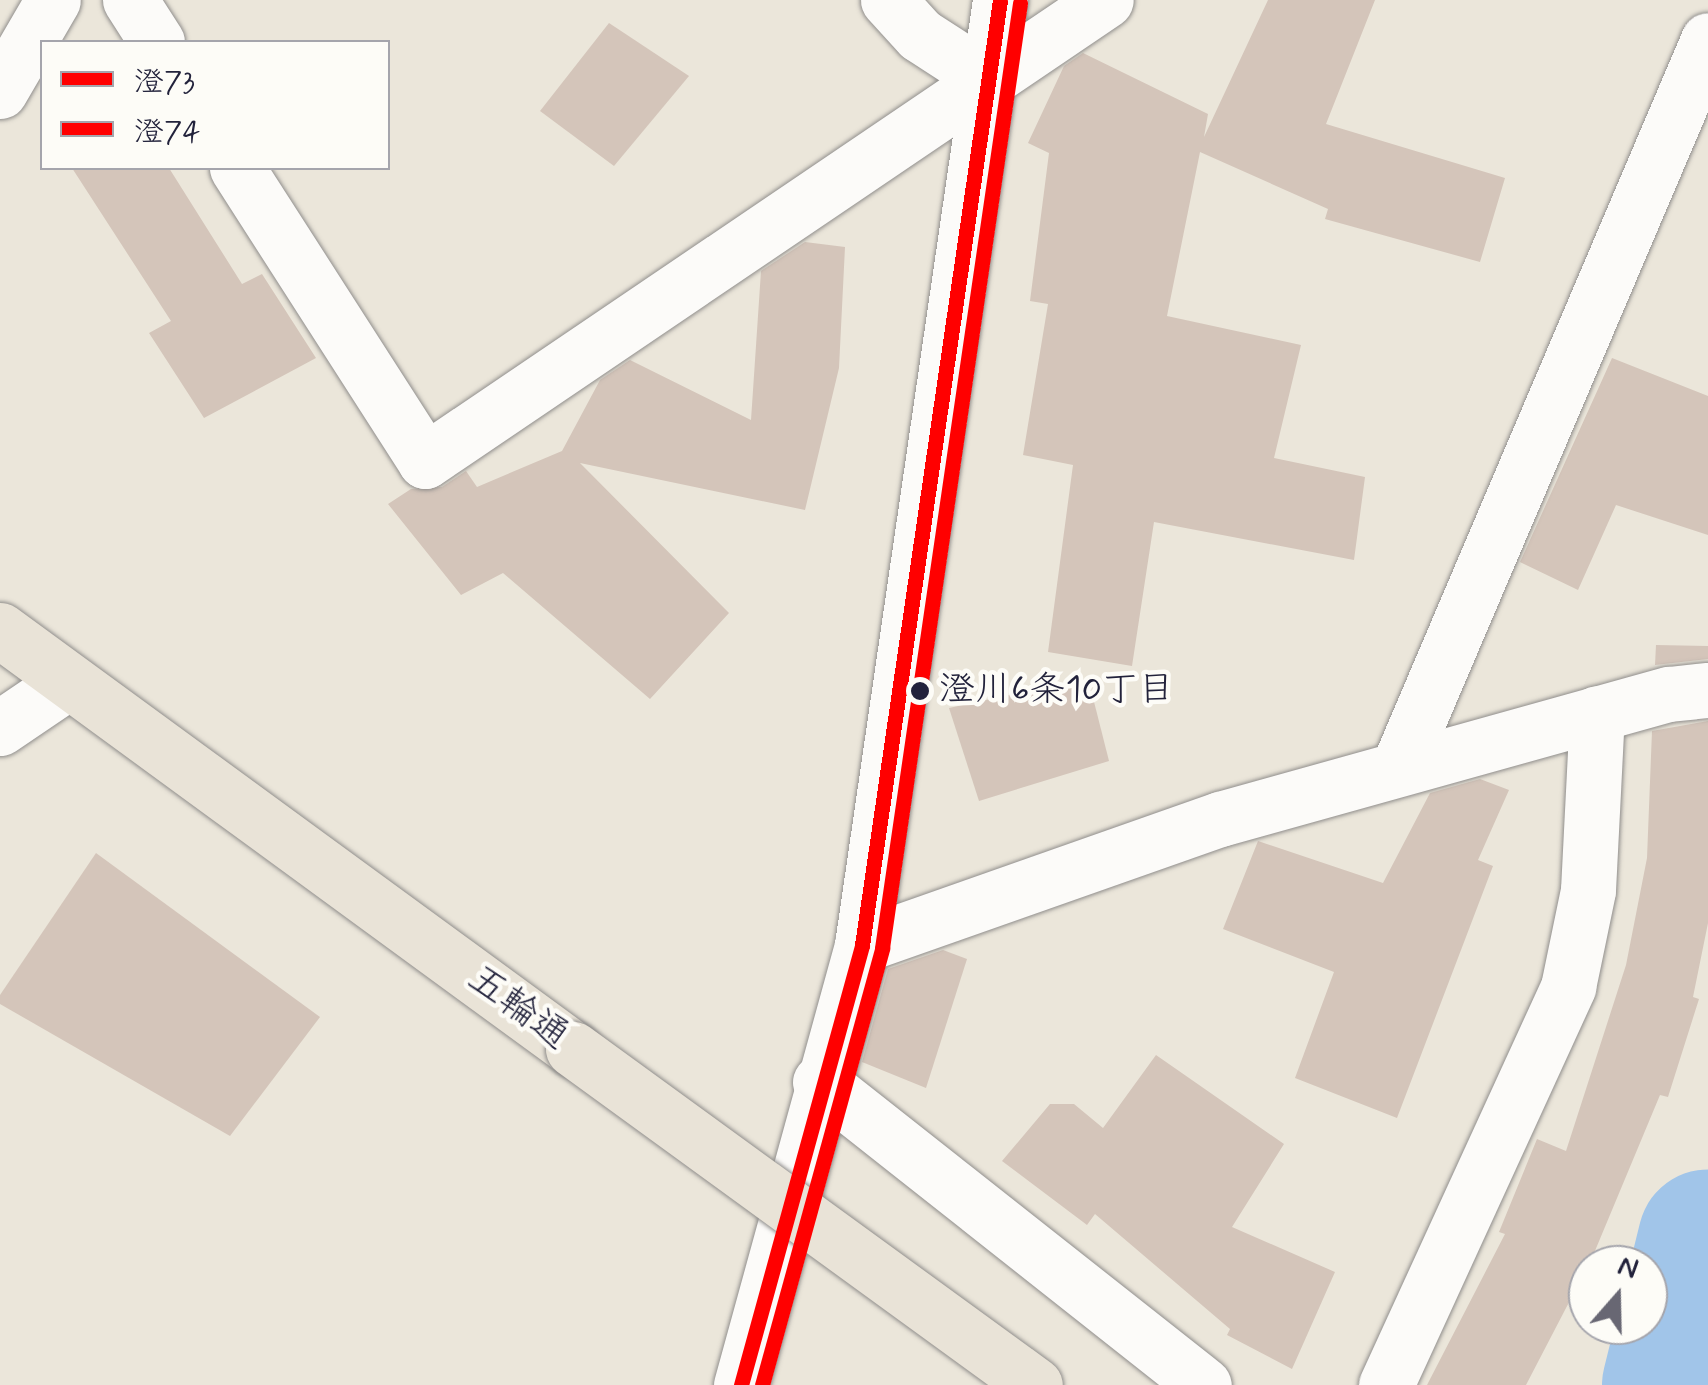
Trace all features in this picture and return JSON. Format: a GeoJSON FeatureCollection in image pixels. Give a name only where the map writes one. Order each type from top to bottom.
{"type":"FeatureCollection","features":[{"type":"Feature","properties":{"kind":"main road","name":"五輪通"},"geometry":{"type":"LineString","coordinates":[[0,630],[1035,1385]]}},
{"type":"Feature","properties":{"kind":"street"},"geometry":{"type":"LineString","coordinates":[[0,91],[53,0]]}},
{"type":"Feature","properties":{"kind":"street"},"geometry":{"type":"LineString","coordinates":[[130,0],[156,40]]}},
{"type":"Feature","properties":{"kind":"street"},"geometry":{"type":"LineString","coordinates":[[888,0],[920,35],[988,79]]}},
{"type":"Feature","properties":{"kind":"street"},"geometry":{"type":"LineString","coordinates":[[741,1385],[820,1082],[862,945],[1000,0]]}},
{"type":"Feature","properties":{"kind":"street"},"geometry":{"type":"LineString","coordinates":[[238,170],[425,461],[1106,0]]}},
{"type":"Feature","properties":{"kind":"street"},"geometry":{"type":"LineString","coordinates":[[1398,768],[1708,40]]}},
{"type":"Feature","properties":{"kind":"street"},"geometry":{"type":"LineString","coordinates":[[0,728],[68,682]]}},
{"type":"Feature","properties":{"kind":"street"},"geometry":{"type":"LineString","coordinates":[[862,945],[1220,819],[1597,714],[1708,690]]}},
{"type":"Feature","properties":{"kind":"street"},"geometry":{"type":"LineString","coordinates":[[1386,1385],[1568,987],[1588,890],[1597,714]]}},
{"type":"Feature","properties":{"kind":"street"},"geometry":{"type":"LineString","coordinates":[[820,1082],[1204,1385]]}},
{"type":"Feature","properties":{"kind":"building"},"geometry":{"type":"Polygon","coordinates":[[[1268,0],[1375,0],[1326,124],[1505,178],[1480,262],[1325,219],[1328,209],[1200,152],[1167,316],[1301,345],[1274,458],[1365,477],[1354,560],[1154,522],[1132,666],[1048,652],[1073,465],[1023,455],[1048,304],[1030,301],[1049,153],[1028,143],[1064,66],[1083,53],[1208,114],[1204,137],[1268,0]]]}},
{"type":"Feature","properties":{"kind":"building"},"geometry":{"type":"Polygon","coordinates":[[[609,23],[689,76],[614,166],[540,111],[609,23]]]}},
{"type":"Feature","properties":{"kind":"building"},"geometry":{"type":"Polygon","coordinates":[[[73,170],[170,170],[242,284],[262,274],[316,358],[204,418],[149,333],[171,321],[73,170]]]}},
{"type":"Feature","properties":{"kind":"building"},"geometry":{"type":"Polygon","coordinates":[[[805,242],[845,247],[839,368],[805,510],[580,463],[729,613],[650,699],[503,573],[461,595],[388,504],[411,489],[442,487],[466,471],[477,487],[562,451],[600,380],[630,360],[751,420],[761,271],[805,242]]]}},
{"type":"Feature","properties":{"kind":"building"},"geometry":{"type":"Polygon","coordinates":[[[1612,358],[1708,396],[1708,535],[1616,505],[1578,590],[1520,562],[1612,358]]]}},
{"type":"Feature","properties":{"kind":"building"},"geometry":{"type":"Polygon","coordinates":[[[1656,645],[1708,646],[1708,659],[1655,665],[1656,645]]]}},
{"type":"Feature","properties":{"kind":"building"},"geometry":{"type":"Polygon","coordinates":[[[1088,678],[1109,761],[979,801],[949,708],[1088,678]]]}},
{"type":"Feature","properties":{"kind":"building"},"geometry":{"type":"Polygon","coordinates":[[[1708,721],[1708,923],[1693,997],[1699,999],[1668,1097],[1660,1095],[1597,1245],[1568,1245],[1568,1304],[1526,1385],[1427,1385],[1505,1234],[1499,1232],[1537,1139],[1566,1151],[1626,965],[1647,858],[1652,731],[1708,721]]]}},
{"type":"Feature","properties":{"kind":"building"},"geometry":{"type":"Polygon","coordinates":[[[1480,779],[1509,790],[1478,860],[1493,866],[1397,1118],[1295,1078],[1334,972],[1223,929],[1258,841],[1383,883],[1430,793],[1480,779]]]}},
{"type":"Feature","properties":{"kind":"building"},"geometry":{"type":"Polygon","coordinates":[[[96,853],[320,1017],[230,1136],[0,1004],[0,995],[96,853]]]}},
{"type":"Feature","properties":{"kind":"building"},"geometry":{"type":"Polygon","coordinates":[[[943,950],[967,959],[926,1088],[862,1062],[888,969],[943,950]]]}},
{"type":"Feature","properties":{"kind":"building"},"geometry":{"type":"Polygon","coordinates":[[[1156,1055],[1284,1144],[1232,1227],[1335,1272],[1292,1369],[1227,1335],[1230,1329],[1095,1214],[1087,1225],[1002,1161],[1050,1104],[1074,1104],[1103,1128],[1156,1055]]]}},
{"type":"Feature","properties":{"kind":"waterway"},"geometry":{"type":"LineString","coordinates":[[1672,1385],[1708,1239]]}},
{"type":"Feature","properties":{"kind":"transit line","name":"澄73"},"geometry":{"type":"LineString","coordinates":[[741,1385],[862,945],[1000,0]]}},
{"type":"Feature","properties":{"kind":"transit line","name":"澄74"},"geometry":{"type":"LineString","coordinates":[[762,1385],[882,948],[1020,3]]}},
{"type":"Feature","properties":{"kind":"place","name":"澄川6条10丁目"},"geometry":{"type":"Point","coordinates":[920,691]}}]}
